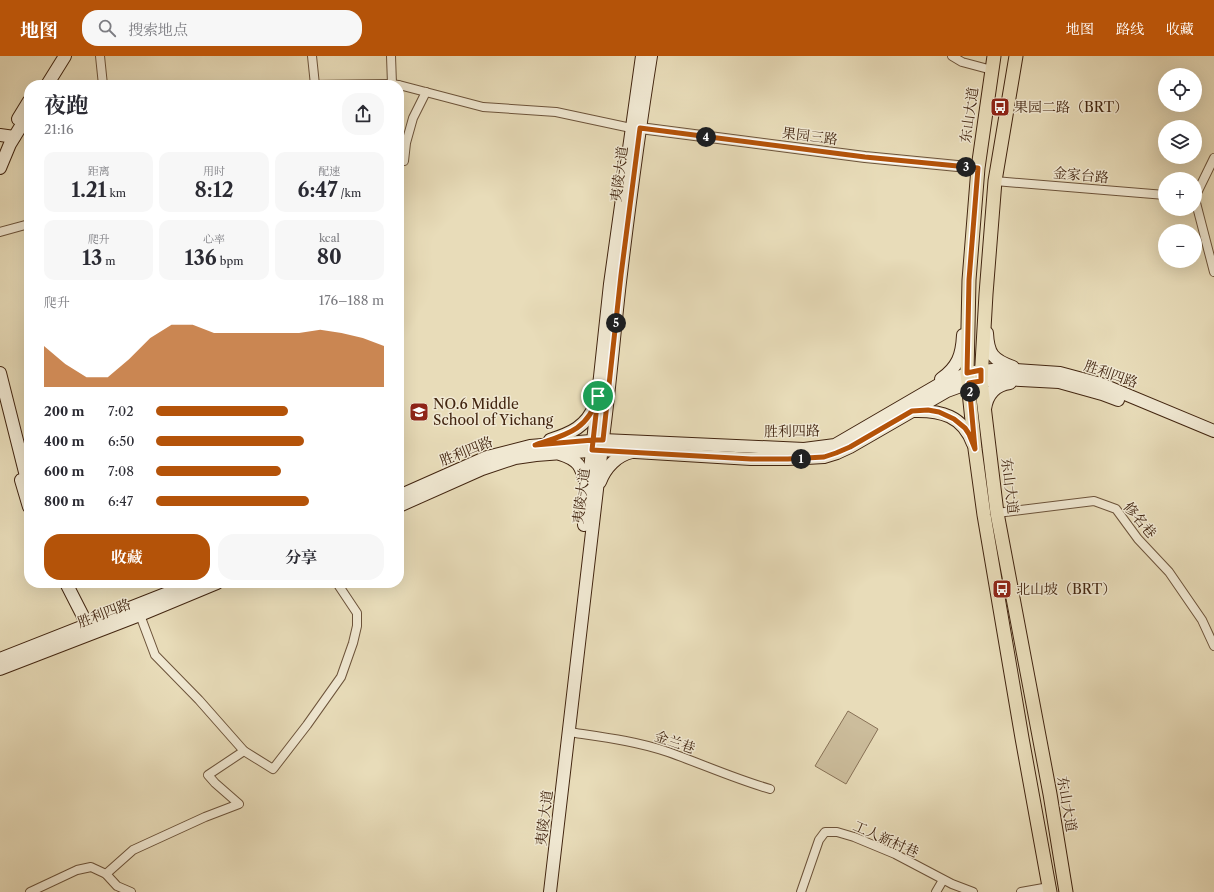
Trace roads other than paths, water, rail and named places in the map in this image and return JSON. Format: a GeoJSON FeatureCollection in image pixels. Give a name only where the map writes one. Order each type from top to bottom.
{"type":"FeatureCollection","features":[{"type":"Feature","properties":{"kind":"main road"},"geometry":{"type":"LineString","coordinates":[[42,80],[57,56]]}},
{"type":"Feature","properties":{"kind":"main road"},"geometry":{"type":"LineString","coordinates":[[50,80],[66,56]]}},
{"type":"Feature","properties":{"kind":"main road","name":"夷陵大道"},"geometry":{"type":"LineString","coordinates":[[544,892],[592,489],[598,445],[606,412],[636,128],[642,56]]}},
{"type":"Feature","properties":{"kind":"main road","name":"夷陵大道"},"geometry":{"type":"LineString","coordinates":[[598,445],[598,396],[610,284],[636,128],[651,56]]}},
{"type":"Feature","properties":{"kind":"main road","name":"东山大道"},"geometry":{"type":"LineString","coordinates":[[994,56],[978,168],[969,280],[974,377],[975,449],[984,515],[1020,730],[1049,890]]}},
{"type":"Feature","properties":{"kind":"main road","name":"东山大道"},"geometry":{"type":"LineString","coordinates":[[1016,56],[995,181],[986,294],[974,377],[985,412],[997,513],[1050,794],[1066,892]]}},
{"type":"Feature","properties":{"kind":"main road"},"geometry":{"type":"LineString","coordinates":[[0,168],[5,141],[24,109]]}},
{"type":"Feature","properties":{"kind":"main road"},"geometry":{"type":"LineString","coordinates":[[5,141],[24,119]]}},
{"type":"Feature","properties":{"kind":"main road"},"geometry":{"type":"LineString","coordinates":[[915,399],[945,377],[958,362],[962,344],[964,310],[969,280]]}},
{"type":"Feature","properties":{"kind":"main road"},"geometry":{"type":"LineString","coordinates":[[986,294],[988,346],[993,356],[1022,375]]}},
{"type":"Feature","properties":{"kind":"main road"},"geometry":{"type":"LineString","coordinates":[[0,373],[24,468]]}},
{"type":"Feature","properties":{"kind":"main road","name":"胜利四路"},"geometry":{"type":"LineString","coordinates":[[404,494],[487,457],[535,445],[804,449],[835,445],[945,381],[974,377],[1002,379],[1022,375],[1060,373],[1101,384],[1214,431]]}},
{"type":"Feature","properties":{"kind":"main road"},"geometry":{"type":"LineString","coordinates":[[985,412],[986,402],[994,388],[1022,375]]}},
{"type":"Feature","properties":{"kind":"main road","name":"胜利四路"},"geometry":{"type":"LineString","coordinates":[[1022,375],[1059,382],[1102,394],[1214,438]]}},
{"type":"Feature","properties":{"kind":"main road","name":"胜利四路"},"geometry":{"type":"LineString","coordinates":[[633,446],[751,459],[824,457],[850,447],[946,391],[974,377]]}},
{"type":"Feature","properties":{"kind":"main road"},"geometry":{"type":"LineString","coordinates":[[535,445],[579,427],[585,422],[592,412],[598,396]]}},
{"type":"Feature","properties":{"kind":"main road"},"geometry":{"type":"LineString","coordinates":[[0,398],[24,488]]}},
{"type":"Feature","properties":{"kind":"main road"},"geometry":{"type":"LineString","coordinates":[[912,411],[928,410],[939,412],[954,419],[965,428],[975,449]]}},
{"type":"Feature","properties":{"kind":"main road"},"geometry":{"type":"LineString","coordinates":[[557,453],[571,457],[578,462],[592,489],[606,469],[627,453],[633,446],[612,430],[607,421],[606,412]]}},
{"type":"Feature","properties":{"kind":"main road","name":"胜利四路"},"geometry":{"type":"LineString","coordinates":[[404,504],[482,469],[515,458],[557,453],[598,445]]}},
{"type":"Feature","properties":{"kind":"main road","name":"夷陵大道"},"geometry":{"type":"LineString","coordinates":[[550,892],[569,732],[592,489]]}},
{"type":"Feature","properties":{"kind":"main road"},"geometry":{"type":"LineString","coordinates":[[69,588],[93,627]]}},
{"type":"Feature","properties":{"kind":"main road"},"geometry":{"type":"LineString","coordinates":[[75,588],[93,627]]}},
{"type":"Feature","properties":{"kind":"main road","name":"胜利四路"},"geometry":{"type":"LineString","coordinates":[[0,669],[182,588]]}},
{"type":"Feature","properties":{"kind":"main road","name":"胜利四路"},"geometry":{"type":"LineString","coordinates":[[0,659],[93,627],[140,615],[205,588]]}},
{"type":"Feature","properties":{"kind":"street"},"geometry":{"type":"LineString","coordinates":[[100,56],[102,80]]}},
{"type":"Feature","properties":{"kind":"street"},"geometry":{"type":"LineString","coordinates":[[312,56],[312,80]]}},
{"type":"Feature","properties":{"kind":"street"},"geometry":{"type":"LineString","coordinates":[[391,56],[395,80]]}},
{"type":"Feature","properties":{"kind":"street"},"geometry":{"type":"LineString","coordinates":[[952,56],[962,62],[992,70]]}},
{"type":"Feature","properties":{"kind":"street"},"geometry":{"type":"LineString","coordinates":[[404,87],[483,107],[556,112],[636,128]]}},
{"type":"Feature","properties":{"kind":"street"},"geometry":{"type":"LineString","coordinates":[[404,161],[406,143],[413,118],[426,92]]}},
{"type":"Feature","properties":{"kind":"street","name":"果园三路"},"geometry":{"type":"LineString","coordinates":[[636,128],[865,157],[978,168]]}},
{"type":"Feature","properties":{"kind":"street"},"geometry":{"type":"LineString","coordinates":[[1202,183],[1214,158]]}},
{"type":"Feature","properties":{"kind":"street","name":"金家台路"},"geometry":{"type":"LineString","coordinates":[[995,181],[1158,194]]}},
{"type":"Feature","properties":{"kind":"street"},"geometry":{"type":"LineString","coordinates":[[1200,216],[1214,272]]}},
{"type":"Feature","properties":{"kind":"street"},"geometry":{"type":"LineString","coordinates":[[0,232],[24,225]]}},
{"type":"Feature","properties":{"kind":"street","name":"修名巷"},"geometry":{"type":"LineString","coordinates":[[997,513],[1094,501],[1116,509],[1138,539],[1169,572],[1202,620],[1214,646]]}},
{"type":"Feature","properties":{"kind":"street"},"geometry":{"type":"LineString","coordinates":[[140,615],[155,655],[199,700],[244,751],[273,769],[341,677],[353,643],[357,626],[356,613],[340,588]]}},
{"type":"Feature","properties":{"kind":"street","name":"金兰巷"},"geometry":{"type":"LineString","coordinates":[[569,732],[635,742],[668,752],[770,789]]}},
{"type":"Feature","properties":{"kind":"street"},"geometry":{"type":"LineString","coordinates":[[106,874],[133,850],[206,817],[239,804],[208,775],[244,751]]}},
{"type":"Feature","properties":{"kind":"street","name":"工人新村巷"},"geometry":{"type":"LineString","coordinates":[[801,892],[824,832],[837,832],[854,837],[895,854],[943,880],[973,892]]}},
{"type":"Feature","properties":{"kind":"street"},"geometry":{"type":"LineString","coordinates":[[30,892],[77,870],[90,867],[106,874],[117,886],[131,892]]}},
{"type":"Feature","properties":{"kind":"street"},"geometry":{"type":"LineString","coordinates":[[936,892],[943,880]]}},
{"type":"Feature","properties":{"kind":"street"},"geometry":{"type":"LineString","coordinates":[[1021,892],[1049,890]]}},
{"type":"Feature","properties":{"kind":"place","name":"果园二路（BRT）"},"geometry":{"type":"Point","coordinates":[1000,107]}},
{"type":"Feature","properties":{"kind":"place","name":"NO.6 Middle School of Yichang"},"geometry":{"type":"Point","coordinates":[419,412]}},
{"type":"Feature","properties":{"kind":"place","name":"北山坡（BRT）"},"geometry":{"type":"Point","coordinates":[1002,589]}}]}
